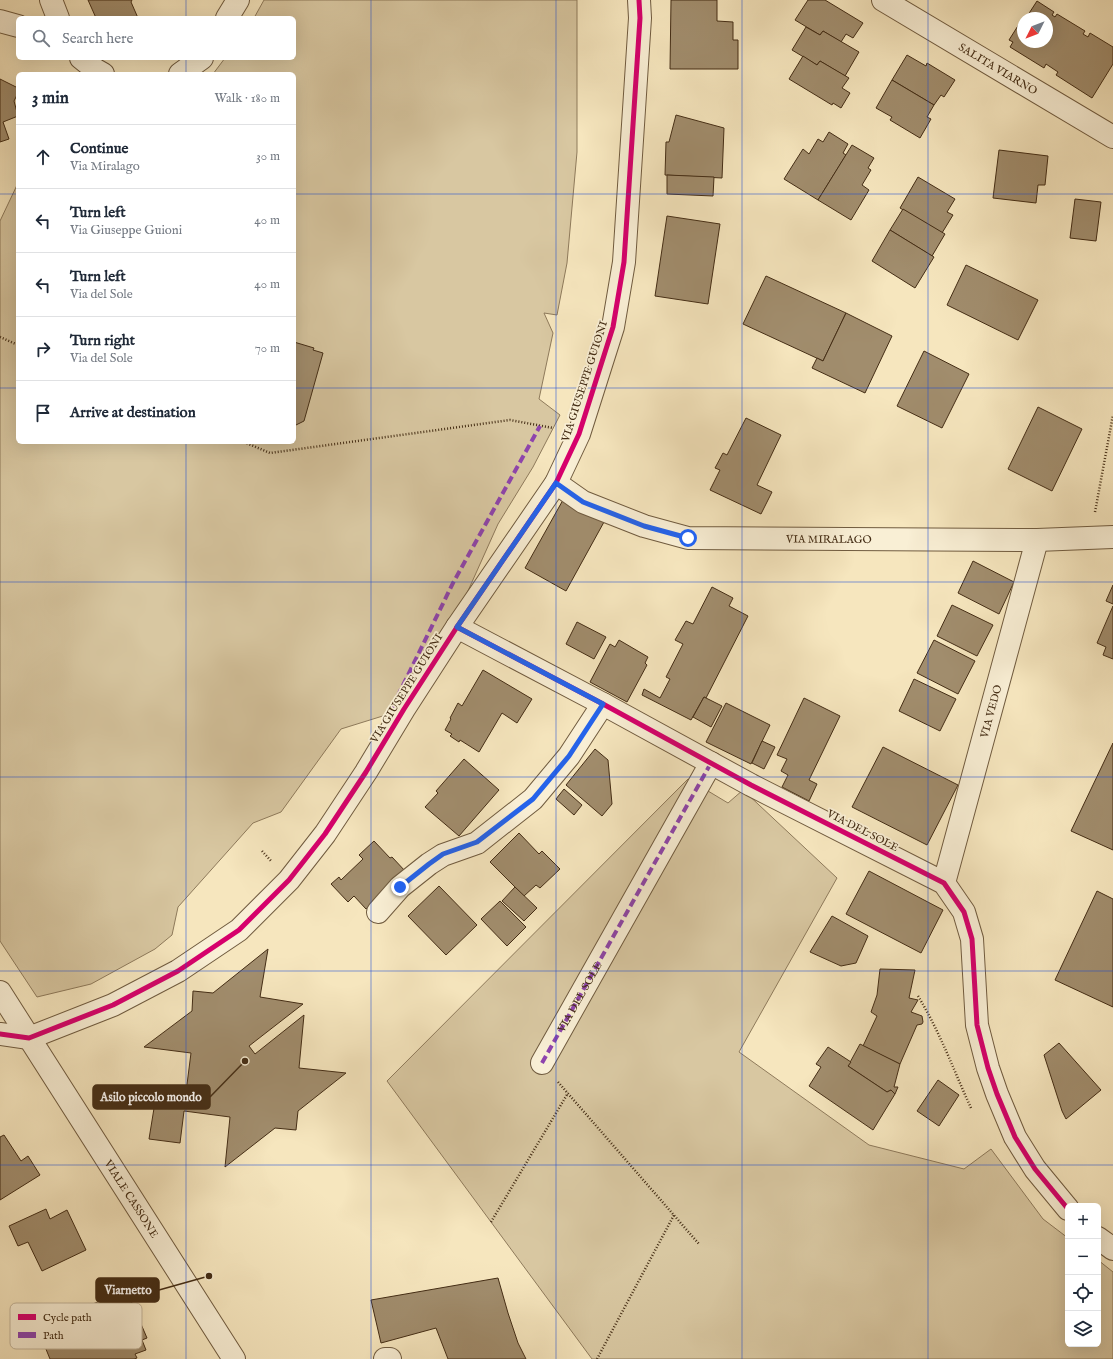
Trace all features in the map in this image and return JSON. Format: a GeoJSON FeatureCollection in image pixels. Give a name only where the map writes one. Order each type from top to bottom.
{"type":"FeatureCollection","features":[{"type":"Feature","properties":{"kind":"street"},"geometry":{"type":"LineString","coordinates":[[51,0],[57,16]]}},
{"type":"Feature","properties":{"kind":"street"},"geometry":{"type":"LineString","coordinates":[[229,16],[238,0]]}},
{"type":"Feature","properties":{"kind":"street","name":"VIA GIUSEPPE GUIONI"},"geometry":{"type":"LineString","coordinates":[[29,1038],[119,1001],[178,971],[239,930],[289,880],[325,834],[366,772],[404,709],[457,627],[556,483],[579,434],[613,327],[624,262],[640,18],[639,0]]}},
{"type":"Feature","properties":{"kind":"street","name":"SALITA VIARNO"},"geometry":{"type":"LineString","coordinates":[[883,0],[1113,137]]}},
{"type":"Feature","properties":{"kind":"street"},"geometry":{"type":"LineString","coordinates":[[0,21],[16,25]]}},
{"type":"Feature","properties":{"kind":"street"},"geometry":{"type":"LineString","coordinates":[[84,60],[100,72]]}},
{"type":"Feature","properties":{"kind":"street"},"geometry":{"type":"LineString","coordinates":[[183,72],[199,60]]}},
{"type":"Feature","properties":{"kind":"street","name":"VIA MIRALAGO"},"geometry":{"type":"LineString","coordinates":[[556,483],[583,502],[644,526],[688,538],[1037,540],[1113,537]]}},
{"type":"Feature","properties":{"kind":"street","name":"VIA VEDO"},"geometry":{"type":"LineString","coordinates":[[944,883],[1037,540]]}},
{"type":"Feature","properties":{"kind":"street","name":"VIA DEL SOLE"},"geometry":{"type":"LineString","coordinates":[[457,627],[603,704],[750,785],[944,883],[964,912],[972,939],[977,1025],[988,1068],[997,1094],[1015,1137],[1035,1169],[1065,1205]]}},
{"type":"Feature","properties":{"kind":"street"},"geometry":{"type":"LineString","coordinates":[[378,912],[400,887],[429,864],[443,854],[477,842],[533,799],[569,756],[603,704]]}},
{"type":"Feature","properties":{"kind":"street","name":"VIA DEL SOLE"},"geometry":{"type":"LineString","coordinates":[[542,1063],[711,763]]}},
{"type":"Feature","properties":{"kind":"street","name":"VIALE CASSONE"},"geometry":{"type":"LineString","coordinates":[[0,992],[234,1359]]}},
{"type":"Feature","properties":{"kind":"street"},"geometry":{"type":"LineString","coordinates":[[0,1034],[29,1038]]}},
{"type":"Feature","properties":{"kind":"street"},"geometry":{"type":"LineString","coordinates":[[1099,1239],[1113,1249]]}},
{"type":"Feature","properties":{"kind":"path"},"geometry":{"type":"LineString","coordinates":[[0,337],[16,344]]}},
{"type":"Feature","properties":{"kind":"path"},"geometry":{"type":"LineString","coordinates":[[1091,538],[1113,415]]}},
{"type":"Feature","properties":{"kind":"path"},"geometry":{"type":"LineString","coordinates":[[249,444],[270,453],[510,420],[579,434]]}},
{"type":"Feature","properties":{"kind":"path"},"geometry":{"type":"LineString","coordinates":[[918,996],[943,1042],[971,1108]]}},
{"type":"Feature","properties":{"kind":"path"},"geometry":{"type":"LineString","coordinates":[[542,1063],[698,1244]]}},
{"type":"Feature","properties":{"kind":"path"},"geometry":{"type":"LineString","coordinates":[[491,1222],[568,1093]]}},
{"type":"Feature","properties":{"kind":"path"},"geometry":{"type":"LineString","coordinates":[[597,1359],[674,1215]]}},
{"type":"Feature","properties":{"kind":"shaded area"},"geometry":{"type":"Polygon","coordinates":[[[264,0],[577,0],[577,152],[567,263],[557,315],[544,313],[553,333],[539,399],[560,415],[533,467],[498,524],[463,602],[402,710],[341,729],[281,812],[253,823],[178,907],[172,935],[155,949],[91,984],[37,997],[0,941],[0,221],[16,187],[16,444],[296,444],[296,72],[214,72],[224,60],[296,60],[296,16],[255,16],[264,0]]]}},
{"type":"Feature","properties":{"kind":"shaded area"},"geometry":{"type":"Polygon","coordinates":[[[688,779],[728,803],[743,790],[837,878],[739,1052],[869,1145],[964,1169],[991,1149],[1043,1219],[1065,1236],[1065,1347],[1101,1347],[1101,1262],[1113,1272],[1113,1359],[592,1359],[387,1081],[688,779]]]}},
{"type":"Feature","properties":{"kind":"building"},"geometry":{"type":"Polygon","coordinates":[[[88,0],[132,0],[131,2],[137,16],[95,16],[88,0]]]}},
{"type":"Feature","properties":{"kind":"building"},"geometry":{"type":"Polygon","coordinates":[[[671,0],[717,0],[717,21],[733,22],[733,40],[738,40],[738,69],[670,69],[671,0]]]}},
{"type":"Feature","properties":{"kind":"building"},"geometry":{"type":"Polygon","coordinates":[[[808,0],[825,0],[863,23],[853,38],[846,34],[841,42],[823,31],[820,35],[795,20],[808,0]]]}},
{"type":"Feature","properties":{"kind":"building"},"geometry":{"type":"Polygon","coordinates":[[[1037,1],[1054,12],[1053,14],[1053,12],[1030,12],[1037,1]]]}},
{"type":"Feature","properties":{"kind":"building"},"geometry":{"type":"Polygon","coordinates":[[[1057,14],[1085,31],[1083,34],[1088,37],[1090,33],[1113,47],[1113,64],[1092,98],[1056,75],[1058,72],[1046,64],[1044,68],[1010,47],[1013,42],[1009,40],[1017,27],[1017,48],[1053,48],[1053,16],[1055,17],[1057,14]]]}},
{"type":"Feature","properties":{"kind":"building"},"geometry":{"type":"Polygon","coordinates":[[[806,27],[820,35],[823,31],[859,52],[845,76],[820,61],[817,65],[792,50],[806,27]]]}},
{"type":"Feature","properties":{"kind":"building"},"geometry":{"type":"Polygon","coordinates":[[[907,55],[926,66],[927,63],[955,80],[944,97],[941,95],[934,105],[892,80],[907,55]]]}},
{"type":"Feature","properties":{"kind":"building"},"geometry":{"type":"Polygon","coordinates":[[[803,56],[817,65],[820,61],[849,78],[842,88],[850,93],[841,108],[833,103],[832,105],[789,79],[803,56]]]}},
{"type":"Feature","properties":{"kind":"building"},"geometry":{"type":"Polygon","coordinates":[[[0,79],[16,87],[16,97],[14,101],[16,117],[3,122],[9,139],[0,142],[0,79]]]}},
{"type":"Feature","properties":{"kind":"building"},"geometry":{"type":"Polygon","coordinates":[[[892,80],[934,105],[927,117],[931,119],[920,138],[890,120],[892,117],[876,108],[892,80]]]}},
{"type":"Feature","properties":{"kind":"building"},"geometry":{"type":"Polygon","coordinates":[[[676,115],[724,128],[722,178],[665,175],[666,142],[669,142],[676,115]]]}},
{"type":"Feature","properties":{"kind":"building"},"geometry":{"type":"Polygon","coordinates":[[[829,132],[848,144],[843,153],[846,155],[818,200],[784,179],[803,149],[809,154],[818,139],[823,142],[829,132]]]}},
{"type":"Feature","properties":{"kind":"building"},"geometry":{"type":"Polygon","coordinates":[[[852,145],[874,158],[868,168],[871,170],[862,185],[869,190],[851,220],[818,200],[852,145]]]}},
{"type":"Feature","properties":{"kind":"building"},"geometry":{"type":"Polygon","coordinates":[[[999,150],[1048,156],[1045,185],[1038,185],[1036,203],[993,198],[999,150]]]}},
{"type":"Feature","properties":{"kind":"building"},"geometry":{"type":"Polygon","coordinates":[[[667,175],[714,177],[713,196],[667,194],[667,175]]]}},
{"type":"Feature","properties":{"kind":"building"},"geometry":{"type":"Polygon","coordinates":[[[918,177],[955,199],[947,212],[953,215],[942,233],[900,208],[918,177]]]}},
{"type":"Feature","properties":{"kind":"building"},"geometry":{"type":"Polygon","coordinates":[[[1075,199],[1101,202],[1096,241],[1070,238],[1075,199]]]}},
{"type":"Feature","properties":{"kind":"building"},"geometry":{"type":"Polygon","coordinates":[[[903,209],[945,234],[932,256],[890,230],[903,209]]]}},
{"type":"Feature","properties":{"kind":"building"},"geometry":{"type":"Polygon","coordinates":[[[667,216],[720,224],[708,304],[655,296],[667,216]]]}},
{"type":"Feature","properties":{"kind":"building"},"geometry":{"type":"Polygon","coordinates":[[[890,230],[934,257],[915,288],[872,261],[890,230]]]}},
{"type":"Feature","properties":{"kind":"building"},"geometry":{"type":"Polygon","coordinates":[[[966,265],[1038,300],[1018,340],[947,305],[966,265]]]}},
{"type":"Feature","properties":{"kind":"building"},"geometry":{"type":"Polygon","coordinates":[[[766,276],[846,313],[823,361],[743,324],[766,276]]]}},
{"type":"Feature","properties":{"kind":"building"},"geometry":{"type":"Polygon","coordinates":[[[846,313],[892,336],[865,393],[812,368],[817,358],[823,361],[846,313]]]}},
{"type":"Feature","properties":{"kind":"building"},"geometry":{"type":"Polygon","coordinates":[[[296,343],[314,348],[313,350],[323,353],[304,421],[296,425],[296,343]]]}},
{"type":"Feature","properties":{"kind":"building"},"geometry":{"type":"Polygon","coordinates":[[[924,351],[969,374],[942,428],[897,406],[924,351]]]}},
{"type":"Feature","properties":{"kind":"building"},"geometry":{"type":"Polygon","coordinates":[[[1038,407],[1082,429],[1052,491],[1008,469],[1038,407]]]}},
{"type":"Feature","properties":{"kind":"building"},"geometry":{"type":"Polygon","coordinates":[[[746,418],[781,435],[757,485],[772,492],[761,514],[710,490],[720,470],[715,468],[723,453],[727,455],[746,418]]]}},
{"type":"Feature","properties":{"kind":"building"},"geometry":{"type":"Polygon","coordinates":[[[563,500],[604,522],[566,591],[525,568],[563,500]]]}},
{"type":"Feature","properties":{"kind":"building"},"geometry":{"type":"Polygon","coordinates":[[[973,561],[1014,582],[999,614],[958,593],[973,561]]]}},
{"type":"Feature","properties":{"kind":"building"},"geometry":{"type":"Polygon","coordinates":[[[1113,585],[1113,604],[1106,601],[1113,585]]]}},
{"type":"Feature","properties":{"kind":"building"},"geometry":{"type":"Polygon","coordinates":[[[712,587],[733,598],[729,606],[748,616],[706,698],[704,697],[691,720],[642,695],[644,689],[660,698],[670,679],[666,677],[683,644],[675,640],[686,621],[693,624],[712,587]]]}},
{"type":"Feature","properties":{"kind":"building"},"geometry":{"type":"Polygon","coordinates":[[[952,605],[993,625],[977,656],[937,636],[952,605]]]}},
{"type":"Feature","properties":{"kind":"building"},"geometry":{"type":"Polygon","coordinates":[[[1113,606],[1113,659],[1103,655],[1106,647],[1097,643],[1113,606]]]}},
{"type":"Feature","properties":{"kind":"building"},"geometry":{"type":"Polygon","coordinates":[[[577,622],[606,637],[594,659],[566,644],[577,622]]]}},
{"type":"Feature","properties":{"kind":"building"},"geometry":{"type":"Polygon","coordinates":[[[619,640],[648,657],[645,663],[647,665],[627,702],[590,682],[610,644],[615,647],[619,640]]]}},
{"type":"Feature","properties":{"kind":"building"},"geometry":{"type":"Polygon","coordinates":[[[934,640],[975,661],[958,694],[917,673],[934,640]]]}},
{"type":"Feature","properties":{"kind":"building"},"geometry":{"type":"Polygon","coordinates":[[[483,670],[532,699],[517,723],[502,713],[479,752],[460,740],[459,742],[450,736],[452,734],[445,730],[458,703],[462,706],[483,670]]]}},
{"type":"Feature","properties":{"kind":"building"},"geometry":{"type":"Polygon","coordinates":[[[914,679],[956,699],[940,731],[899,711],[914,679]]]}},
{"type":"Feature","properties":{"kind":"building"},"geometry":{"type":"Polygon","coordinates":[[[704,697],[722,706],[711,727],[693,717],[704,697]]]}},
{"type":"Feature","properties":{"kind":"building"},"geometry":{"type":"Polygon","coordinates":[[[804,698],[840,716],[809,780],[817,784],[809,801],[782,787],[788,775],[781,771],[787,759],[777,755],[804,698]]]}},
{"type":"Feature","properties":{"kind":"building"},"geometry":{"type":"Polygon","coordinates":[[[726,703],[770,725],[751,764],[706,742],[726,703]]]}},
{"type":"Feature","properties":{"kind":"building"},"geometry":{"type":"Polygon","coordinates":[[[762,741],[775,747],[764,769],[752,763],[762,741]]]}},
{"type":"Feature","properties":{"kind":"building"},"geometry":{"type":"Polygon","coordinates":[[[1113,743],[1113,850],[1071,831],[1113,743]]]}},
{"type":"Feature","properties":{"kind":"building"},"geometry":{"type":"Polygon","coordinates":[[[883,747],[958,785],[927,845],[852,807],[883,747]]]}},
{"type":"Feature","properties":{"kind":"building"},"geometry":{"type":"Polygon","coordinates":[[[595,749],[608,760],[612,804],[602,816],[566,785],[595,749]]]}},
{"type":"Feature","properties":{"kind":"building"},"geometry":{"type":"Polygon","coordinates":[[[464,759],[499,790],[459,836],[425,807],[438,793],[436,791],[464,759]]]}},
{"type":"Feature","properties":{"kind":"building"},"geometry":{"type":"Polygon","coordinates":[[[564,789],[582,805],[574,815],[556,799],[564,789]]]}},
{"type":"Feature","properties":{"kind":"building"},"geometry":{"type":"Polygon","coordinates":[[[519,833],[539,854],[542,851],[560,869],[540,888],[536,885],[524,896],[490,862],[519,833]]]}},
{"type":"Feature","properties":{"kind":"building"},"geometry":{"type":"Polygon","coordinates":[[[374,841],[406,872],[366,909],[354,896],[348,902],[331,884],[339,877],[341,880],[363,859],[359,855],[374,841]]]}},
{"type":"Feature","properties":{"kind":"building"},"geometry":{"type":"Polygon","coordinates":[[[869,871],[943,910],[921,953],[846,914],[869,871]]]}},
{"type":"Feature","properties":{"kind":"building"},"geometry":{"type":"Polygon","coordinates":[[[439,886],[477,925],[446,955],[408,916],[439,886]]]}},
{"type":"Feature","properties":{"kind":"building"},"geometry":{"type":"Polygon","coordinates":[[[515,887],[537,908],[524,921],[502,901],[515,887]]]}},
{"type":"Feature","properties":{"kind":"building"},"geometry":{"type":"Polygon","coordinates":[[[1097,891],[1113,899],[1113,1007],[1055,980],[1097,891]]]}},
{"type":"Feature","properties":{"kind":"building"},"geometry":{"type":"Polygon","coordinates":[[[500,901],[526,927],[507,946],[481,919],[500,901]]]}},
{"type":"Feature","properties":{"kind":"building"},"geometry":{"type":"Polygon","coordinates":[[[832,916],[868,936],[856,963],[841,966],[810,952],[832,916]]]}},
{"type":"Feature","properties":{"kind":"building"},"geometry":{"type":"Polygon","coordinates":[[[268,949],[260,997],[303,1004],[249,1046],[255,1054],[304,1015],[299,1068],[346,1073],[298,1111],[296,1130],[275,1128],[225,1167],[230,1117],[184,1111],[180,1143],[149,1139],[156,1096],[185,1100],[191,1053],[144,1047],[192,1011],[193,991],[213,993],[268,949]]]}},
{"type":"Feature","properties":{"kind":"building"},"geometry":{"type":"Polygon","coordinates":[[[880,969],[915,970],[909,998],[918,1000],[911,1012],[922,1016],[923,1022],[922,1024],[917,1025],[900,1064],[863,1046],[877,1016],[871,1012],[877,995],[880,969]]]}},
{"type":"Feature","properties":{"kind":"building"},"geometry":{"type":"Polygon","coordinates":[[[1059,1043],[1101,1090],[1066,1119],[1044,1055],[1059,1043]]]}},
{"type":"Feature","properties":{"kind":"building"},"geometry":{"type":"Polygon","coordinates":[[[860,1044],[900,1064],[894,1087],[898,1087],[895,1094],[891,1090],[887,1092],[848,1066],[860,1044]]]}},
{"type":"Feature","properties":{"kind":"building"},"geometry":{"type":"Polygon","coordinates":[[[828,1047],[851,1062],[848,1066],[887,1092],[891,1090],[895,1094],[873,1130],[809,1086],[821,1067],[816,1064],[828,1047]]]}},
{"type":"Feature","properties":{"kind":"building"},"geometry":{"type":"Polygon","coordinates":[[[938,1080],[959,1095],[939,1126],[917,1111],[938,1080]]]}},
{"type":"Feature","properties":{"kind":"building"},"geometry":{"type":"Polygon","coordinates":[[[4,1135],[21,1161],[28,1156],[40,1175],[0,1200],[0,1137],[4,1135]]]}},
{"type":"Feature","properties":{"kind":"building"},"geometry":{"type":"Polygon","coordinates":[[[46,1209],[50,1219],[67,1210],[86,1250],[42,1271],[28,1242],[18,1246],[9,1226],[46,1209]]]}},
{"type":"Feature","properties":{"kind":"building"},"geometry":{"type":"Polygon","coordinates":[[[498,1278],[518,1343],[526,1359],[448,1359],[436,1328],[381,1343],[371,1300],[498,1278]]]}},
{"type":"Feature","properties":{"kind":"building"},"geometry":{"type":"Polygon","coordinates":[[[122,1292],[124,1298],[129,1296],[132,1303],[95,1303],[122,1292]]]}},
{"type":"Feature","properties":{"kind":"building"},"geometry":{"type":"Polygon","coordinates":[[[142,1326],[147,1338],[142,1340],[142,1326]]]}},
{"type":"Feature","properties":{"kind":"building"},"geometry":{"type":"Polygon","coordinates":[[[142,1340],[146,1350],[135,1354],[137,1358],[134,1359],[50,1359],[46,1349],[142,1349],[142,1340]]]}},
{"type":"Feature","properties":{"kind":"marked path"},"geometry":{"type":"LineString","coordinates":[[387,718],[453,583],[540,426]]}},
{"type":"Feature","properties":{"kind":"marked path"},"geometry":{"type":"LineString","coordinates":[[542,1063],[711,763]]}},
{"type":"Feature","properties":{"kind":"cycle path"},"geometry":{"type":"LineString","coordinates":[[0,1034],[29,1038],[113,1005],[178,971],[239,930],[289,880],[325,834],[366,772],[404,709],[457,627],[556,483],[579,434],[613,327],[624,262],[640,18],[639,0]]}},
{"type":"Feature","properties":{"kind":"cycle path"},"geometry":{"type":"LineString","coordinates":[[457,627],[603,704],[751,785],[944,883],[964,912],[972,939],[977,1025],[988,1068],[997,1094],[1015,1137],[1035,1169],[1065,1205]]}},
{"type":"Feature","properties":{"kind":"place","name":"Asilo piccolo mondo"},"geometry":{"type":"Point","coordinates":[245,1061]}},
{"type":"Feature","properties":{"kind":"place","name":"Viarnetto"},"geometry":{"type":"Point","coordinates":[209,1276]}},
{"type":"Feature","properties":{"kind":"route"},"geometry":{"type":"LineString","coordinates":[[400,887],[443,854],[467,847],[477,842],[533,799],[569,756],[603,704],[457,627],[556,483],[583,502],[644,526],[688,538]]}}]}
